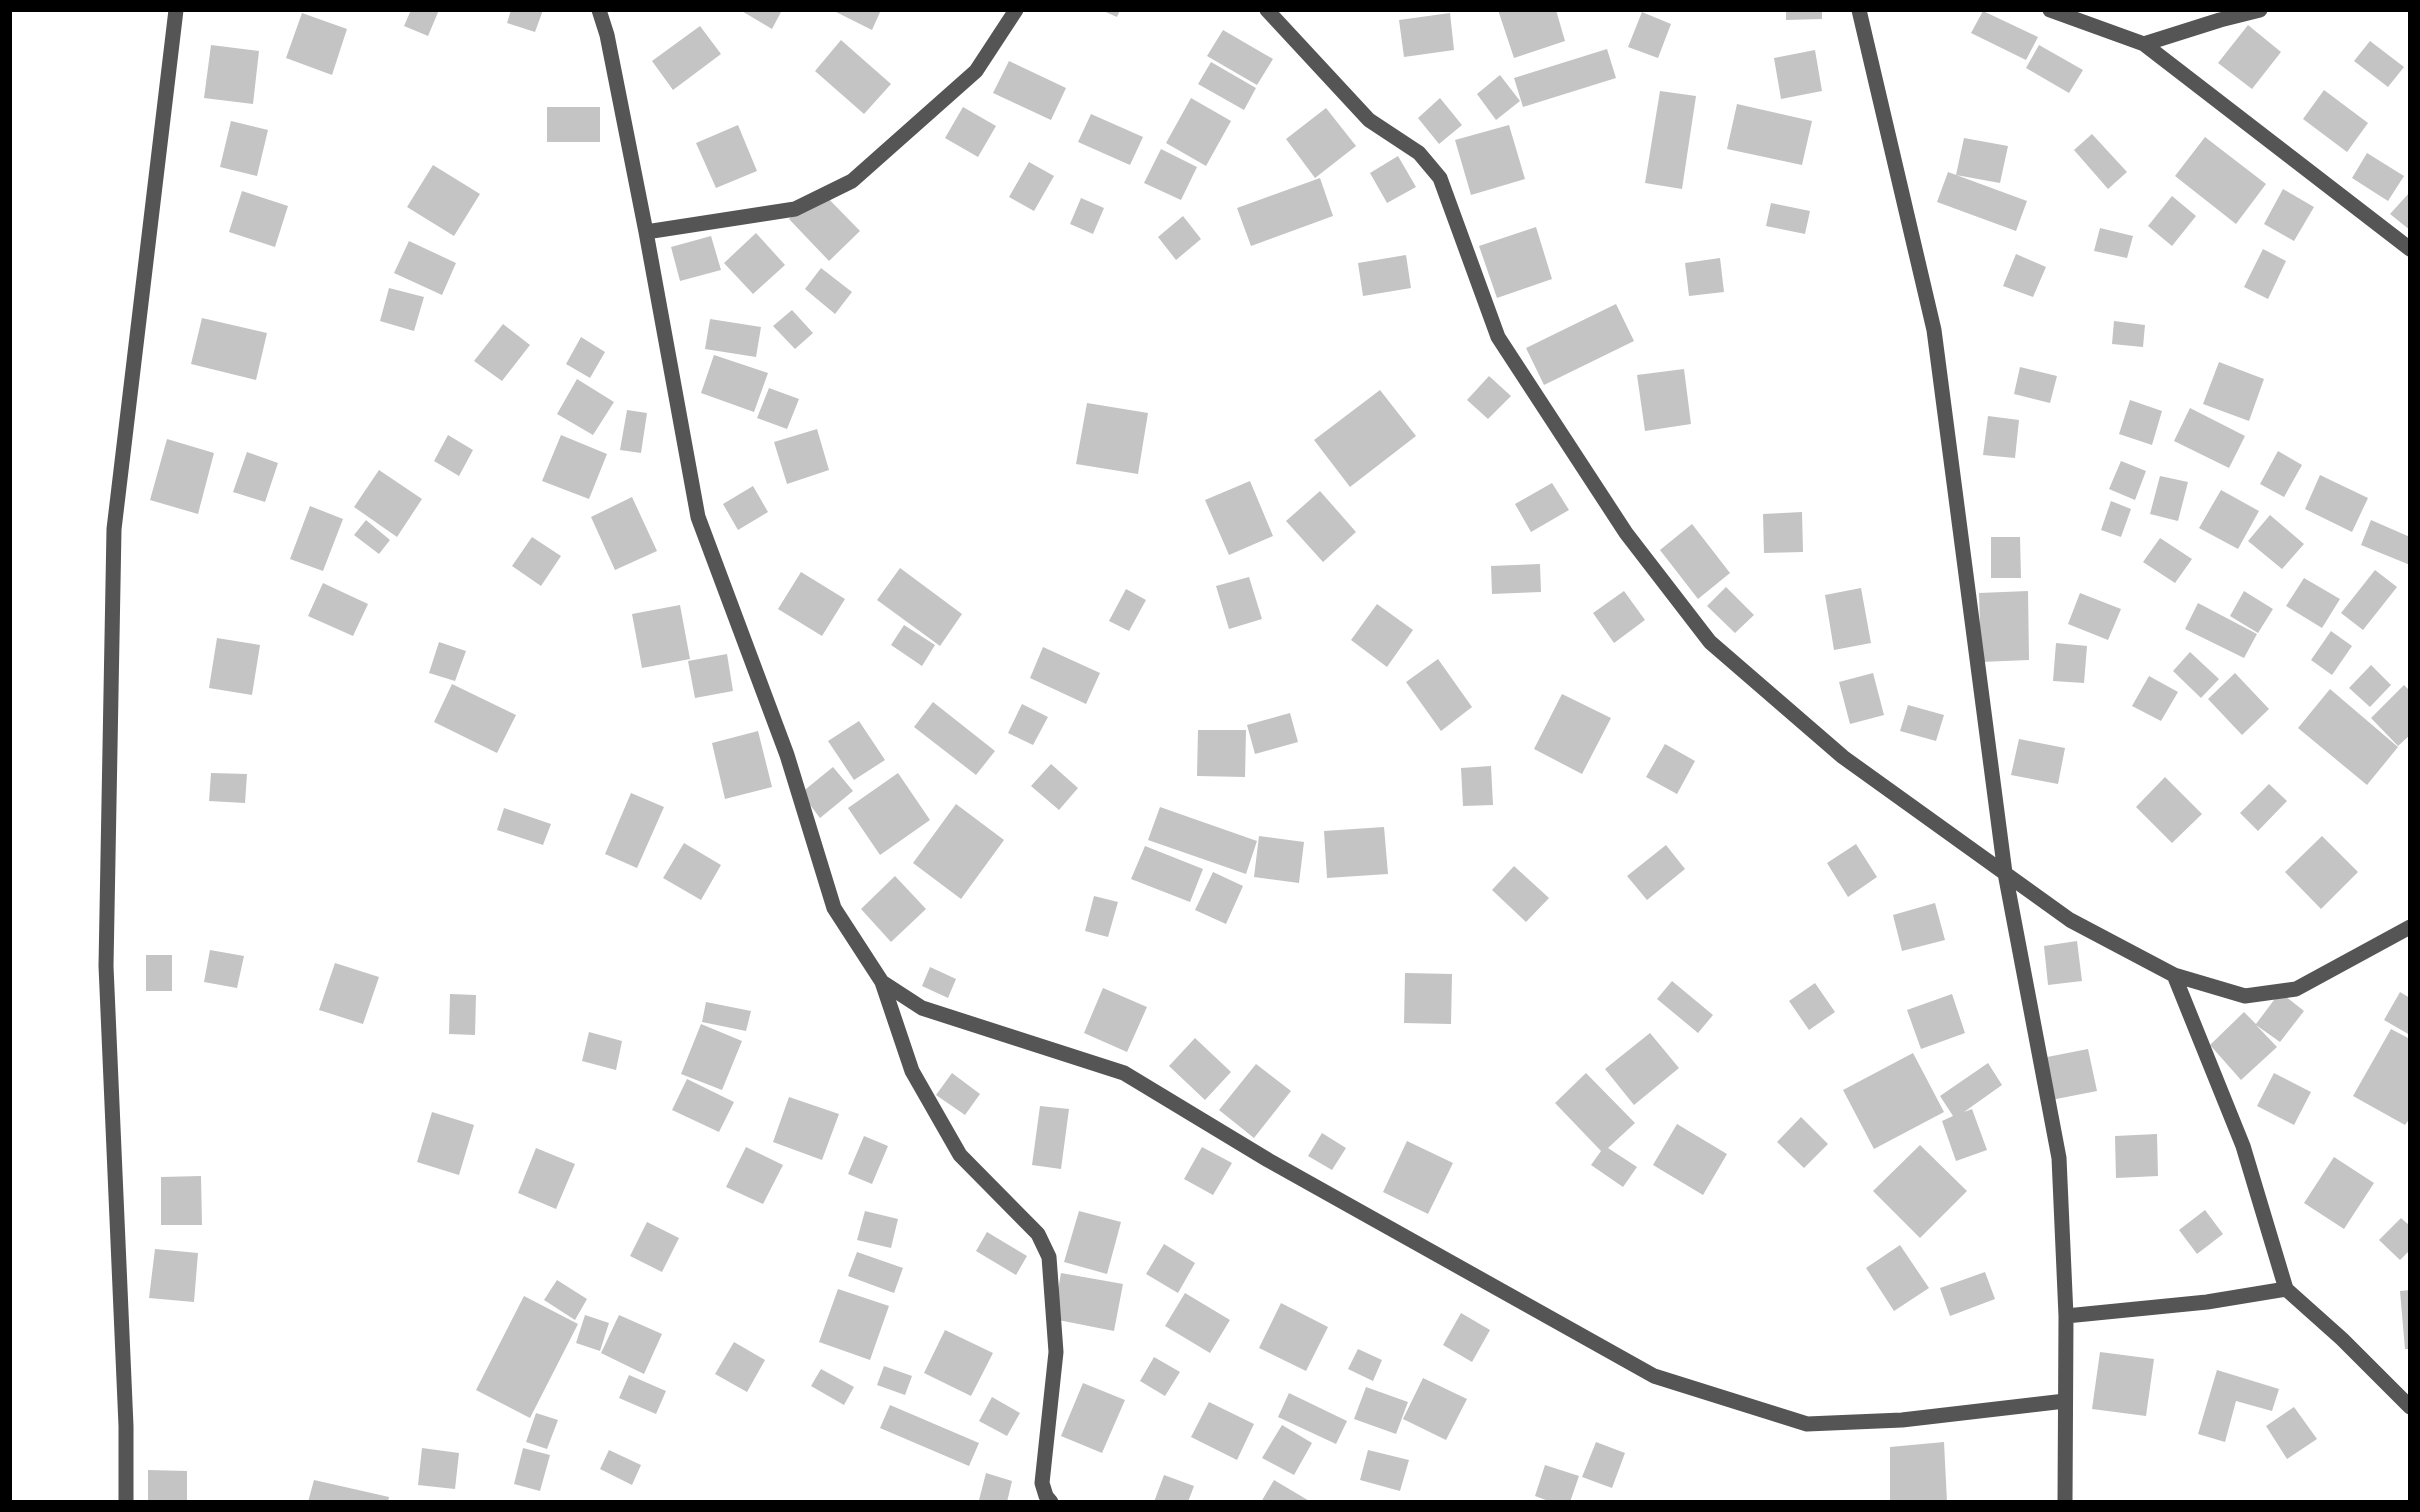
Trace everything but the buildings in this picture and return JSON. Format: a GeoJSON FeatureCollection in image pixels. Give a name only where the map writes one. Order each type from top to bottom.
{"type":"FeatureCollection","features":[{"type":"Feature","properties":{"kind":"street"},"geometry":{"type":"LineString","coordinates":[[126,1502],[125,1402],[106,966],[114,529],[176,10]]}},
{"type":"Feature","properties":{"kind":"street"},"geometry":{"type":"LineString","coordinates":[[599,10],[607,35],[646,232],[698,517],[787,755],[834,908],[882,982],[912,1071],[960,1155],[1038,1234],[1049,1257],[1056,1352],[1042,1483],[1046,1496],[1051,1502]]}},
{"type":"Feature","properties":{"kind":"street"},"geometry":{"type":"LineString","coordinates":[[646,232],[795,209],[852,181],[976,70],[1016,10]]}},
{"type":"Feature","properties":{"kind":"street"},"geometry":{"type":"LineString","coordinates":[[1267,10],[1369,120],[1419,153],[1440,178],[1498,337],[1626,533],[1710,642],[1843,757],[2070,920],[2174,975],[2245,996],[2296,989],[2409,927]]}},
{"type":"Feature","properties":{"kind":"street"},"geometry":{"type":"LineString","coordinates":[[1859,10],[1934,330],[2005,873],[2059,1158],[2066,1316],[2065,1502]]}},
{"type":"Feature","properties":{"kind":"street"},"geometry":{"type":"LineString","coordinates":[[2050,10],[2144,44],[2409,249]]}},
{"type":"Feature","properties":{"kind":"street"},"geometry":{"type":"LineString","coordinates":[[2144,44],[2260,10]]}},
{"type":"Feature","properties":{"kind":"street"},"geometry":{"type":"LineString","coordinates":[[2174,975],[2243,1146],[2286,1289],[2342,1339],[2409,1407]]}},
{"type":"Feature","properties":{"kind":"street"},"geometry":{"type":"LineString","coordinates":[[882,982],[922,1008],[1124,1073],[1268,1160],[1654,1376],[1807,1424],[1902,1420],[2065,1401]]}},
{"type":"Feature","properties":{"kind":"street"},"geometry":{"type":"LineString","coordinates":[[2066,1316],[2207,1302],[2286,1289]]}}]}
